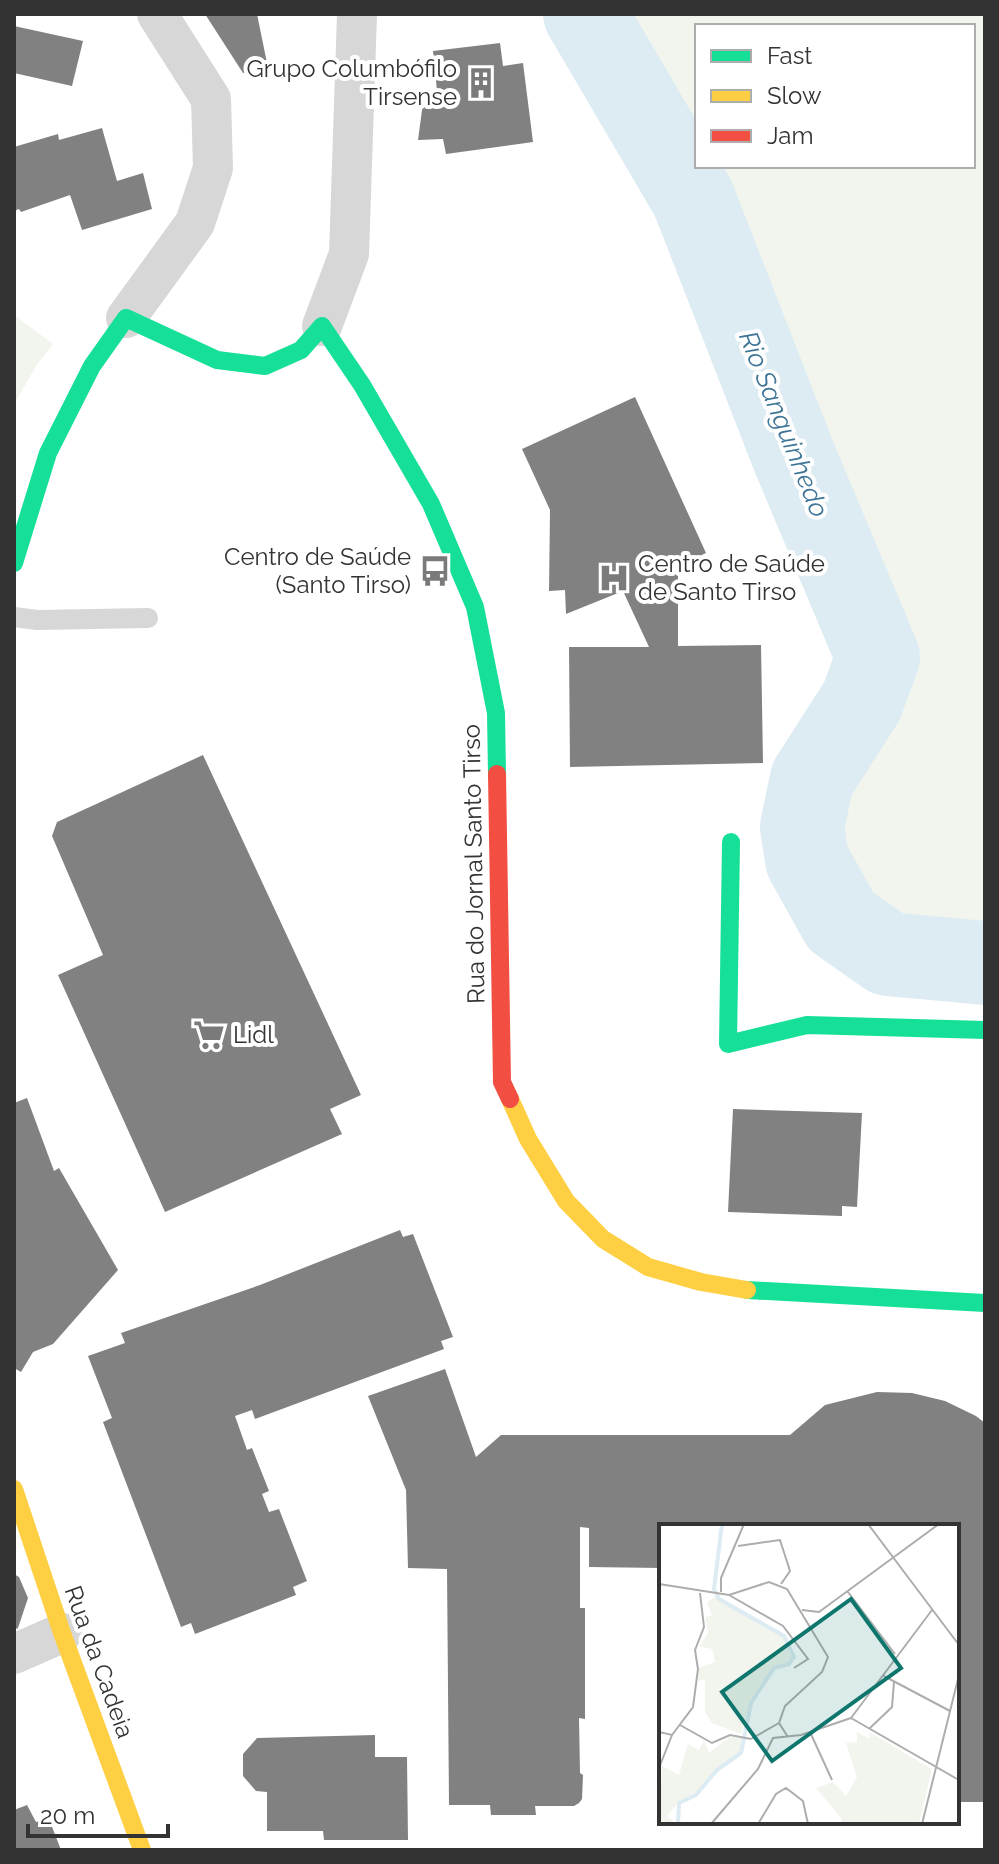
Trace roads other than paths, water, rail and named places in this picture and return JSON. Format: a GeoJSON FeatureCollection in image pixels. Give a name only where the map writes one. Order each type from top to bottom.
{"type":"FeatureCollection","features":[{"type":"Feature","properties":{"kind":"street"},"geometry":{"type":"LineString","coordinates":[[14,560],[48,453],[92,366],[195,223],[213,168],[211,99],[157,14]]}},
{"type":"Feature","properties":{"kind":"street"},"geometry":{"type":"LineString","coordinates":[[126,318],[217,360],[265,366],[301,350],[322,326],[349,254],[357,14]]}},
{"type":"Feature","properties":{"kind":"street","name":"Rua do Jornal Santo Tirso"},"geometry":{"type":"LineString","coordinates":[[322,326],[362,385],[431,504],[475,607],[496,713],[502,1082],[528,1139],[566,1201],[603,1239],[648,1267],[701,1282],[755,1291],[985,1303]]}},
{"type":"Feature","properties":{"kind":"street"},"geometry":{"type":"LineString","coordinates":[[731,842],[728,1044],[807,1025],[985,1030]]}},
{"type":"Feature","properties":{"kind":"street"},"geometry":{"type":"LineString","coordinates":[[960,1302],[985,1323]]}},
{"type":"Feature","properties":{"kind":"street","name":"Rua da Cadeia"},"geometry":{"type":"LineString","coordinates":[[14,1489],[62,1633],[142,1850]]}},
{"type":"Feature","properties":{"kind":"street"},"geometry":{"type":"LineString","coordinates":[[14,1654],[62,1633]]}},
{"type":"Feature","properties":{"kind":"lane"},"geometry":{"type":"LineString","coordinates":[[14,617],[37,620],[148,618]]}},
{"type":"Feature","properties":{"kind":"waterway","name":"Rio Sanguinhedo"},"geometry":{"type":"LineString","coordinates":[[585,14],[693,198],[794,457],[878,657],[862,701],[812,779],[802,827],[807,860],[841,921],[888,954],[985,963]]}},
{"type":"Feature","properties":{"kind":"place","name":"Grupo Columbófilo Tirsense"},"geometry":{"type":"Point","coordinates":[481,83]}},
{"type":"Feature","properties":{"kind":"place","name":"Centro de Saúde (Santo Tirso)"},"geometry":{"type":"Point","coordinates":[435,571]}},
{"type":"Feature","properties":{"kind":"place","name":"Centro de Saúde de Santo Tirso"},"geometry":{"type":"Point","coordinates":[614,578]}},
{"type":"Feature","properties":{"kind":"place","name":"Lidl"},"geometry":{"type":"Point","coordinates":[209,1035]}}]}
